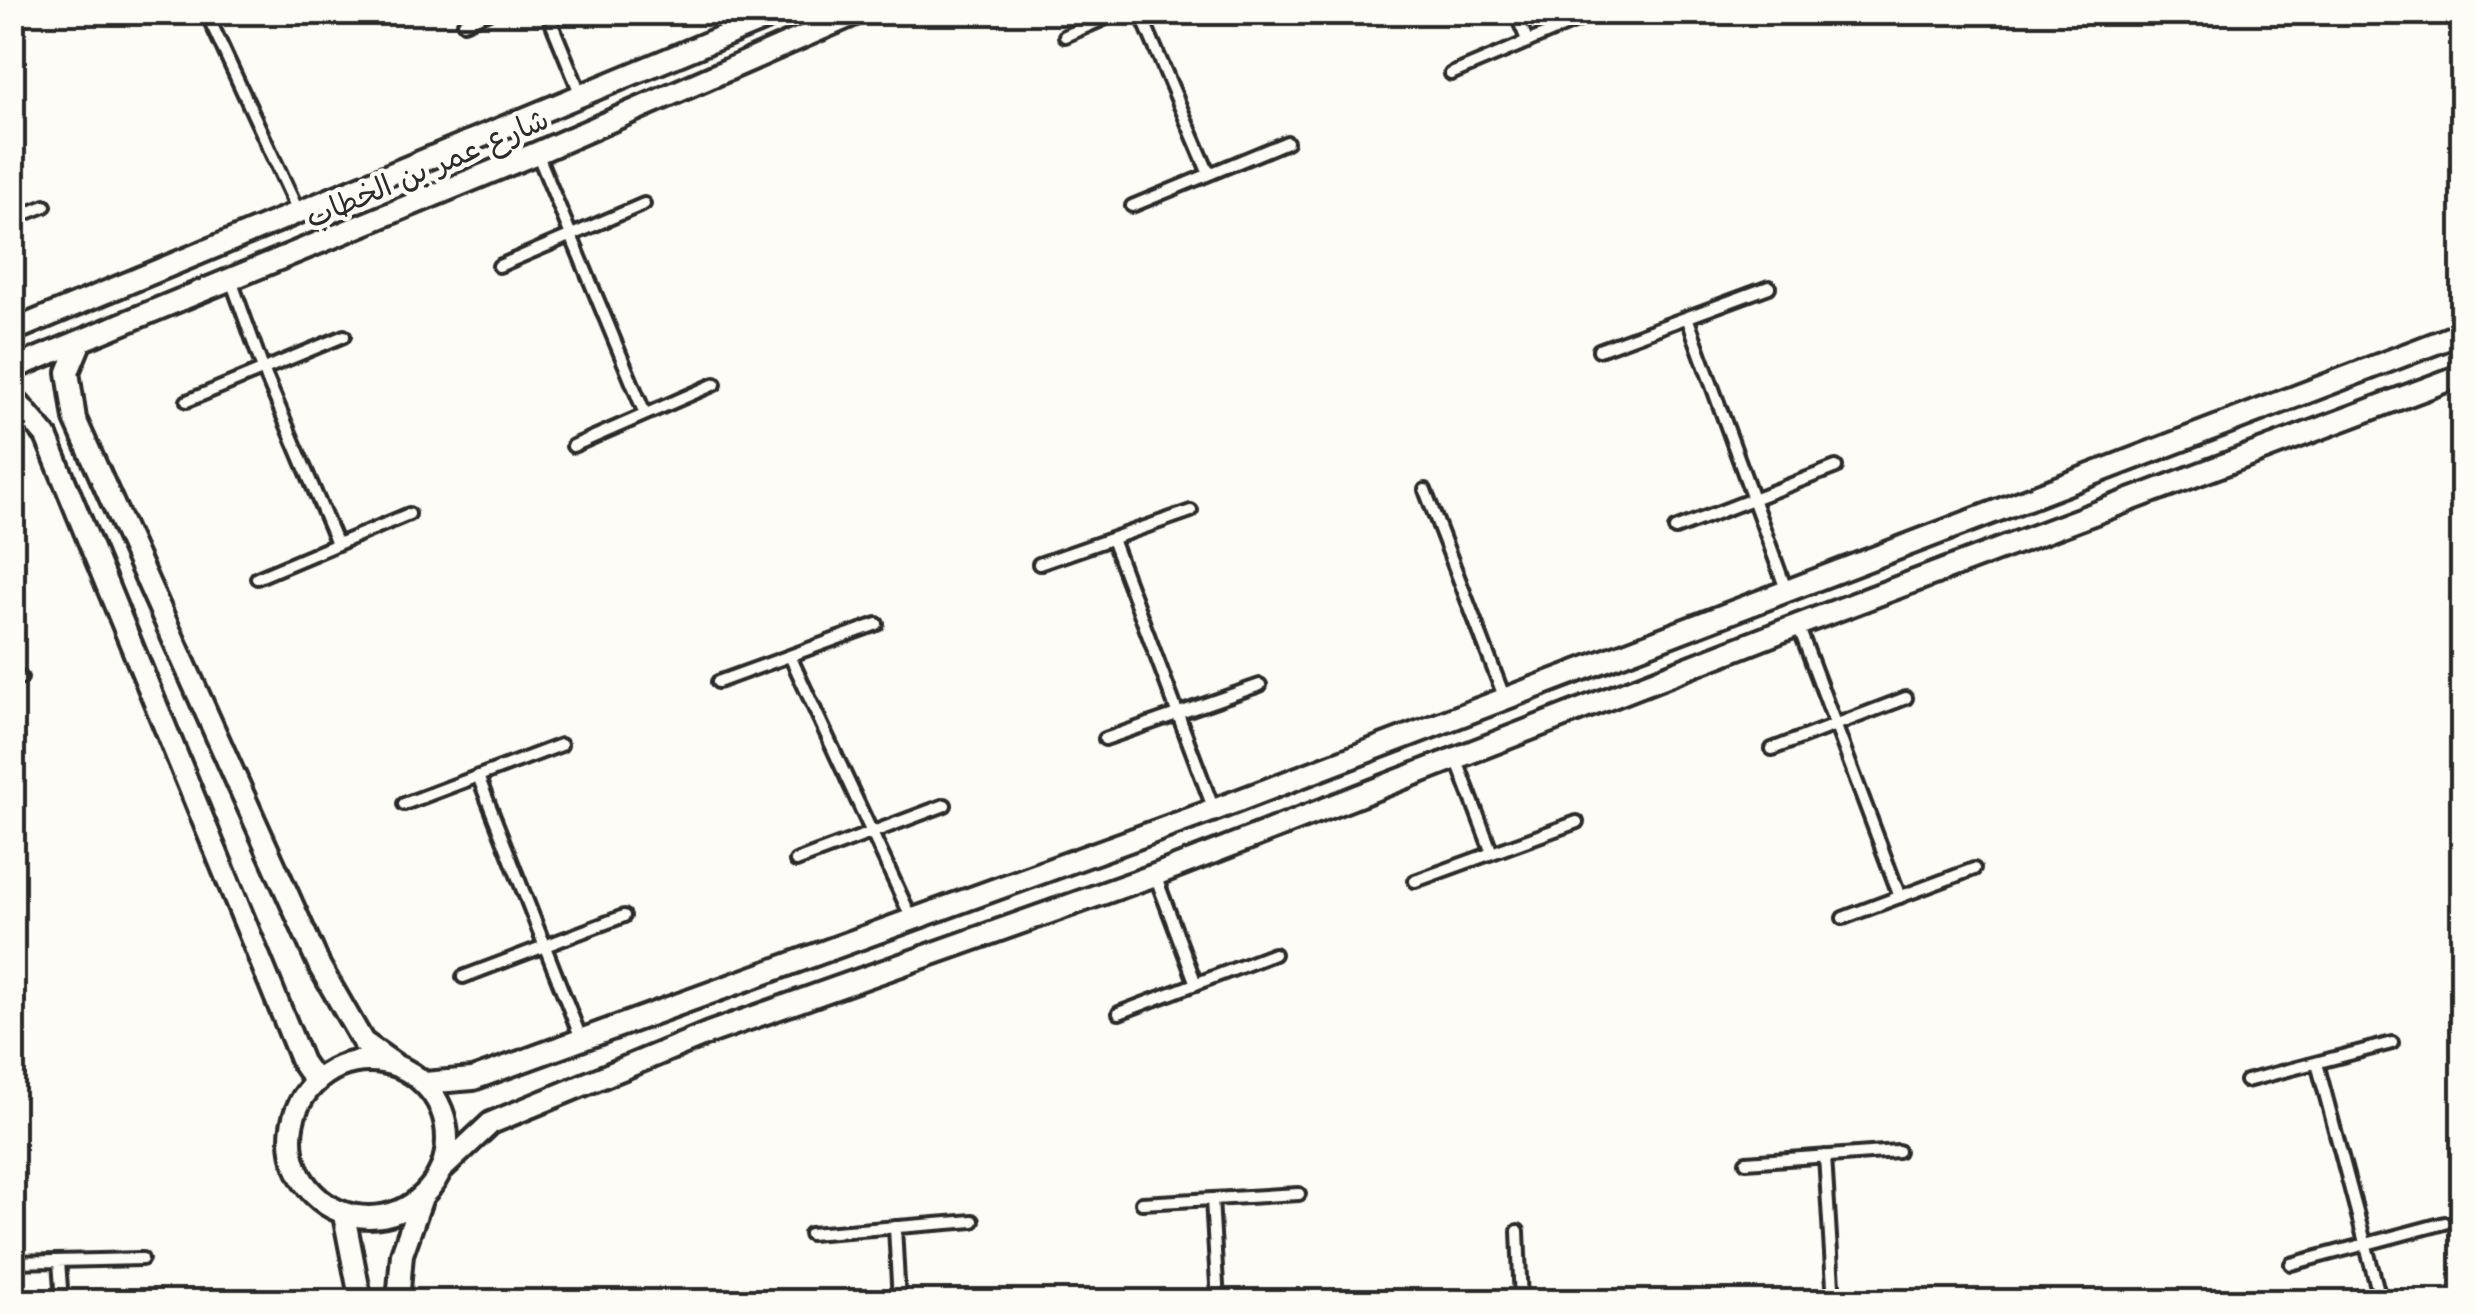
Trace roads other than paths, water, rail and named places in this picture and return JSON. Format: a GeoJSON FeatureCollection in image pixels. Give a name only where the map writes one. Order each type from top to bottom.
{"type":"FeatureCollection","features":[{"type":"Feature","properties":{"kind":"street","name":"شارع عمر بن الخطاب"},"geometry":{"type":"LineString","coordinates":[[12,331],[782,12]]}},
{"type":"Feature","properties":{"kind":"street","name":"شارع عمر بن الخطاب"},"geometry":{"type":"LineString","coordinates":[[12,369],[538,153],[860,12]]}},
{"type":"Feature","properties":{"kind":"street"},"geometry":{"type":"LineString","coordinates":[[198,257],[221,284]]}},
{"type":"Feature","properties":{"kind":"street"},"geometry":{"type":"LineString","coordinates":[[424,1084],[461,1082],[582,1041],[1214,810],[2462,333]]}},
{"type":"Feature","properties":{"kind":"street"},"geometry":{"type":"LineString","coordinates":[[80,343],[68,372],[75,420],[320,968],[363,1042],[424,1084],[436,1098],[447,1131],[443,1168]]}},
{"type":"Feature","properties":{"kind":"street"},"geometry":{"type":"LineString","coordinates":[[398,1302],[402,1254],[422,1197],[443,1168],[491,1123],[709,1033],[1156,875],[1798,625],[2462,375]]}},
{"type":"Feature","properties":{"kind":"street"},"geometry":{"type":"LineString","coordinates":[[12,396],[29,410],[46,436],[302,1062],[316,1082]]}},
{"type":"Feature","properties":{"kind":"street"},"geometry":{"type":"LineString","coordinates":[[700,998],[709,1033]]}},
{"type":"Feature","properties":{"kind":"street"},"geometry":{"type":"LineString","coordinates":[[394,1064],[352,1063],[316,1082],[295,1114],[291,1151],[306,1186],[344,1215],[389,1215],[422,1197]]}},
{"type":"Feature","properties":{"kind":"street"},"geometry":{"type":"LineString","coordinates":[[344,1215],[361,1302]]}},
{"type":"Feature","properties":{"kind":"lane"},"geometry":{"type":"LineString","coordinates":[[206,12],[300,214]]}},
{"type":"Feature","properties":{"kind":"lane"},"geometry":{"type":"LineString","coordinates":[[464,23],[489,12]]}},
{"type":"Feature","properties":{"kind":"lane"},"geometry":{"type":"LineString","coordinates":[[546,12],[582,97]]}},
{"type":"Feature","properties":{"kind":"lane"},"geometry":{"type":"LineString","coordinates":[[1065,36],[1120,12]]}},
{"type":"Feature","properties":{"kind":"lane"},"geometry":{"type":"LineString","coordinates":[[1140,12],[1209,174]]}},
{"type":"Feature","properties":{"kind":"lane"},"geometry":{"type":"LineString","coordinates":[[1515,12],[1528,42]]}},
{"type":"Feature","properties":{"kind":"lane"},"geometry":{"type":"LineString","coordinates":[[1451,74],[1598,12]]}},
{"type":"Feature","properties":{"kind":"lane"},"geometry":{"type":"LineString","coordinates":[[1132,206],[1287,142]]}},
{"type":"Feature","properties":{"kind":"lane"},"geometry":{"type":"LineString","coordinates":[[538,153],[646,414]]}},
{"type":"Feature","properties":{"kind":"lane"},"geometry":{"type":"LineString","coordinates":[[499,266],[644,204]]}},
{"type":"Feature","properties":{"kind":"lane"},"geometry":{"type":"LineString","coordinates":[[12,219],[45,206]]}},
{"type":"Feature","properties":{"kind":"lane"},"geometry":{"type":"LineString","coordinates":[[221,284],[263,369],[338,544]]}},
{"type":"Feature","properties":{"kind":"lane"},"geometry":{"type":"LineString","coordinates":[[1600,350],[1769,287]]}},
{"type":"Feature","properties":{"kind":"lane"},"geometry":{"type":"LineString","coordinates":[[1687,317],[1787,592]]}},
{"type":"Feature","properties":{"kind":"lane"},"geometry":{"type":"LineString","coordinates":[[186,401],[344,336]]}},
{"type":"Feature","properties":{"kind":"lane"},"geometry":{"type":"LineString","coordinates":[[573,446],[715,384]]}},
{"type":"Feature","properties":{"kind":"lane"},"geometry":{"type":"LineString","coordinates":[[1675,529],[1836,466]]}},
{"type":"Feature","properties":{"kind":"lane"},"geometry":{"type":"LineString","coordinates":[[1425,490],[1505,700]]}},
{"type":"Feature","properties":{"kind":"lane"},"geometry":{"type":"LineString","coordinates":[[1039,564],[1191,510]]}},
{"type":"Feature","properties":{"kind":"lane"},"geometry":{"type":"LineString","coordinates":[[257,578],[410,514]]}},
{"type":"Feature","properties":{"kind":"lane"},"geometry":{"type":"LineString","coordinates":[[1112,538],[1214,810]]}},
{"type":"Feature","properties":{"kind":"lane"},"geometry":{"type":"LineString","coordinates":[[718,682],[877,624]]}},
{"type":"Feature","properties":{"kind":"lane"},"geometry":{"type":"LineString","coordinates":[[1798,625],[1900,897]]}},
{"type":"Feature","properties":{"kind":"lane"},"geometry":{"type":"LineString","coordinates":[[790,656],[912,919]]}},
{"type":"Feature","properties":{"kind":"lane"},"geometry":{"type":"LineString","coordinates":[[1105,740],[1260,684]]}},
{"type":"Feature","properties":{"kind":"lane"},"geometry":{"type":"LineString","coordinates":[[1772,749],[1906,698]]}},
{"type":"Feature","properties":{"kind":"lane"},"geometry":{"type":"LineString","coordinates":[[404,804],[561,745]]}},
{"type":"Feature","properties":{"kind":"lane"},"geometry":{"type":"LineString","coordinates":[[1456,758],[1492,853]]}},
{"type":"Feature","properties":{"kind":"lane"},"geometry":{"type":"LineString","coordinates":[[478,776],[582,1041]]}},
{"type":"Feature","properties":{"kind":"lane"},"geometry":{"type":"LineString","coordinates":[[796,861],[945,805]]}},
{"type":"Feature","properties":{"kind":"lane"},"geometry":{"type":"LineString","coordinates":[[1415,881],[1577,822]]}},
{"type":"Feature","properties":{"kind":"lane"},"geometry":{"type":"LineString","coordinates":[[1843,918],[1974,869]]}},
{"type":"Feature","properties":{"kind":"lane"},"geometry":{"type":"LineString","coordinates":[[1156,875],[1196,984]]}},
{"type":"Feature","properties":{"kind":"lane"},"geometry":{"type":"LineString","coordinates":[[464,977],[624,916]]}},
{"type":"Feature","properties":{"kind":"lane"},"geometry":{"type":"LineString","coordinates":[[1119,1013],[1274,954]]}},
{"type":"Feature","properties":{"kind":"lane"},"geometry":{"type":"LineString","coordinates":[[2246,1082],[2392,1043]]}},
{"type":"Feature","properties":{"kind":"lane"},"geometry":{"type":"LineString","coordinates":[[2317,1062],[2380,1302]]}},
{"type":"Feature","properties":{"kind":"lane"},"geometry":{"type":"LineString","coordinates":[[1746,1162],[1898,1151]]}},
{"type":"Feature","properties":{"kind":"lane"},"geometry":{"type":"LineString","coordinates":[[1825,1156],[1834,1302]]}},
{"type":"Feature","properties":{"kind":"lane"},"geometry":{"type":"LineString","coordinates":[[1142,1204],[1299,1194]]}},
{"type":"Feature","properties":{"kind":"lane"},"geometry":{"type":"LineString","coordinates":[[1212,1199],[1218,1302]]}},
{"type":"Feature","properties":{"kind":"lane"},"geometry":{"type":"LineString","coordinates":[[810,1234],[974,1221]]}},
{"type":"Feature","properties":{"kind":"lane"},"geometry":{"type":"LineString","coordinates":[[2290,1264],[2444,1223]]}},
{"type":"Feature","properties":{"kind":"lane"},"geometry":{"type":"LineString","coordinates":[[895,1227],[899,1302]]}},
{"type":"Feature","properties":{"kind":"lane"},"geometry":{"type":"LineString","coordinates":[[1518,1232],[1521,1302]]}},
{"type":"Feature","properties":{"kind":"lane"},"geometry":{"type":"LineString","coordinates":[[12,1262],[142,1259]]}},
{"type":"Feature","properties":{"kind":"lane"},"geometry":{"type":"LineString","coordinates":[[59,1261],[62,1302]]}}]}
